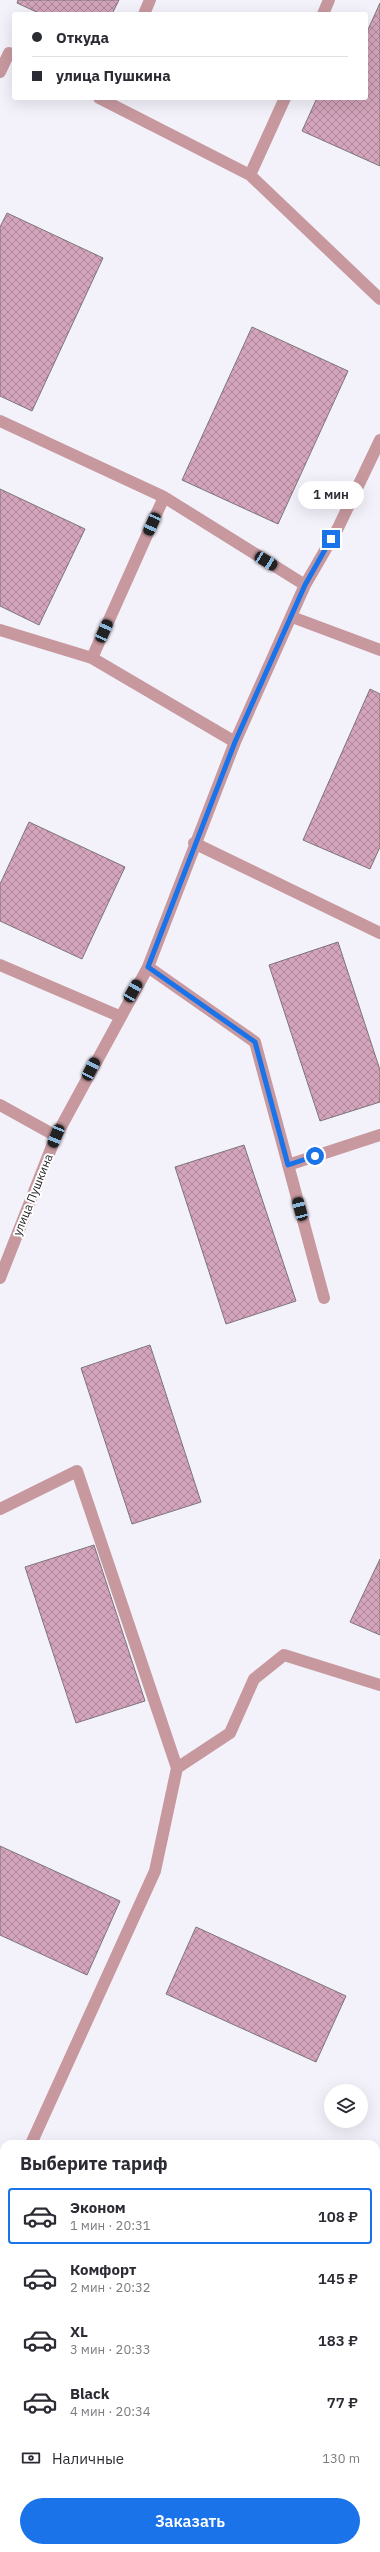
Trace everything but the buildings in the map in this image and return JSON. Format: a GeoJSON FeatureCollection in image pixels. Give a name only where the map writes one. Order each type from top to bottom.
{"type":"FeatureCollection","features":[{"type":"Feature","properties":{"kind":"street"},"geometry":{"type":"LineString","coordinates":[[145,12],[150,0]]}},
{"type":"Feature","properties":{"kind":"street"},"geometry":{"type":"LineString","coordinates":[[324,12],[329,0]]}},
{"type":"Feature","properties":{"kind":"street"},"geometry":{"type":"LineString","coordinates":[[0,72],[8,51]]}},
{"type":"Feature","properties":{"kind":"street"},"geometry":{"type":"LineString","coordinates":[[105,100],[250,175],[380,299]]}},
{"type":"Feature","properties":{"kind":"street"},"geometry":{"type":"LineString","coordinates":[[250,175],[283,100]]}},
{"type":"Feature","properties":{"kind":"street"},"geometry":{"type":"LineString","coordinates":[[0,420],[164,497],[305,585]]}},
{"type":"Feature","properties":{"kind":"street","name":"улица Пушкина"},"geometry":{"type":"LineString","coordinates":[[0,1278],[56,1136],[119,1016],[148,967],[194,843],[235,742],[305,585],[338,528],[380,440]]}},
{"type":"Feature","properties":{"kind":"street"},"geometry":{"type":"LineString","coordinates":[[92,658],[164,497]]}},
{"type":"Feature","properties":{"kind":"street"},"geometry":{"type":"LineString","coordinates":[[292,617],[380,650]]}},
{"type":"Feature","properties":{"kind":"street"},"geometry":{"type":"LineString","coordinates":[[0,630],[92,658],[235,742]]}},
{"type":"Feature","properties":{"kind":"street"},"geometry":{"type":"LineString","coordinates":[[194,843],[380,933]]}},
{"type":"Feature","properties":{"kind":"street"},"geometry":{"type":"LineString","coordinates":[[0,965],[119,1016]]}},
{"type":"Feature","properties":{"kind":"street"},"geometry":{"type":"LineString","coordinates":[[148,967],[255,1042],[324,1298]]}},
{"type":"Feature","properties":{"kind":"street"},"geometry":{"type":"LineString","coordinates":[[0,1105],[56,1136]]}},
{"type":"Feature","properties":{"kind":"street"},"geometry":{"type":"LineString","coordinates":[[288,1165],[380,1135]]}},
{"type":"Feature","properties":{"kind":"street"},"geometry":{"type":"LineString","coordinates":[[0,1509],[77,1470],[177,1768],[155,1871],[33,2140]]}},
{"type":"Feature","properties":{"kind":"street"},"geometry":{"type":"LineString","coordinates":[[177,1768],[230,1733],[254,1679],[284,1655],[380,1685]]}},
{"type":"Feature","properties":{"kind":"route"},"geometry":{"type":"LineString","coordinates":[[315,1156],[288,1165],[255,1042],[148,967],[194,843],[235,742],[271,665],[305,585],[331,539]]}}]}
